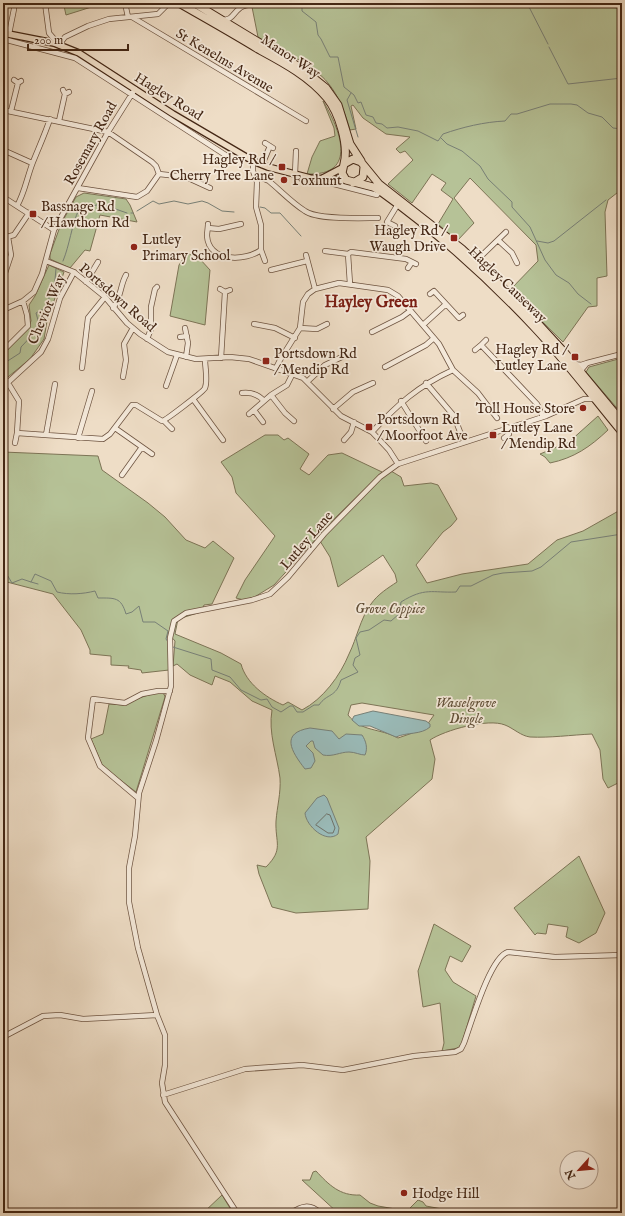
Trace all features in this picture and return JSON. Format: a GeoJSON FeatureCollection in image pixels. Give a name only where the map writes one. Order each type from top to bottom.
{"type":"FeatureCollection","features":[{"type":"Feature","properties":{"kind":"highway","name":"Manor Way"},"geometry":{"type":"LineString","coordinates":[[179,3],[274,58],[316,86],[328,99],[337,118],[346,151],[343,166]]}},
{"type":"Feature","properties":{"kind":"highway","name":"Manor Way"},"geometry":{"type":"LineString","coordinates":[[194,3],[301,68],[326,88],[338,105],[350,144],[362,164]]}},
{"type":"Feature","properties":{"kind":"highway"},"geometry":{"type":"LineString","coordinates":[[352,159],[362,164],[363,177],[349,181],[342,176],[343,166],[352,159]]}},
{"type":"Feature","properties":{"kind":"highway","name":"Hagley Causeway"},"geometry":{"type":"LineString","coordinates":[[362,164],[380,184],[427,220],[521,305],[575,364],[622,422]]}},
{"type":"Feature","properties":{"kind":"highway","name":"Hagley Causeway"},"geometry":{"type":"LineString","coordinates":[[349,181],[373,187],[398,204],[490,283],[535,328],[622,432]]}},
{"type":"Feature","properties":{"kind":"main road","name":"Hagley Road"},"geometry":{"type":"LineString","coordinates":[[3,33],[8,37],[16,39],[57,44],[79,53],[218,141],[262,165],[310,178],[349,181]]}},
{"type":"Feature","properties":{"kind":"main road"},"geometry":{"type":"LineString","coordinates":[[322,178],[343,166]]}},
{"type":"Feature","properties":{"kind":"street"},"geometry":{"type":"LineString","coordinates":[[45,3],[49,33],[57,44],[65,37],[88,26],[109,20],[158,14],[166,4]]}},
{"type":"Feature","properties":{"kind":"street"},"geometry":{"type":"LineString","coordinates":[[125,3],[130,17]]}},
{"type":"Feature","properties":{"kind":"street"},"geometry":{"type":"LineString","coordinates":[[220,20],[232,18],[240,8],[262,3]]}},
{"type":"Feature","properties":{"kind":"street"},"geometry":{"type":"LineString","coordinates":[[8,37],[14,9]]}},
{"type":"Feature","properties":{"kind":"street","name":"St Kenelms Avenue"},"geometry":{"type":"LineString","coordinates":[[130,17],[306,121]]}},
{"type":"Feature","properties":{"kind":"street"},"geometry":{"type":"LineString","coordinates":[[232,18],[238,30]]}},
{"type":"Feature","properties":{"kind":"street","name":"Hagley Road"},"geometry":{"type":"LineString","coordinates":[[16,39],[75,58],[226,156]]}},
{"type":"Feature","properties":{"kind":"street"},"geometry":{"type":"LineString","coordinates":[[11,111],[18,82]]}},
{"type":"Feature","properties":{"kind":"street","name":"Rosemary Road"},"geometry":{"type":"LineString","coordinates":[[24,301],[34,292],[46,261],[54,230],[108,132],[135,89]]}},
{"type":"Feature","properties":{"kind":"street"},"geometry":{"type":"LineString","coordinates":[[59,121],[66,92]]}},
{"type":"Feature","properties":{"kind":"street"},"geometry":{"type":"LineString","coordinates":[[3,110],[108,132],[152,162],[156,166],[159,174]]}},
{"type":"Feature","properties":{"kind":"street"},"geometry":{"type":"LineString","coordinates":[[17,206],[25,191],[32,163],[43,140],[50,119]]}},
{"type":"Feature","properties":{"kind":"street"},"geometry":{"type":"LineString","coordinates":[[215,148],[218,141]]}},
{"type":"Feature","properties":{"kind":"street"},"geometry":{"type":"LineString","coordinates":[[262,165],[271,147],[265,143]]}},
{"type":"Feature","properties":{"kind":"street"},"geometry":{"type":"LineString","coordinates":[[3,150],[32,163]]}},
{"type":"Feature","properties":{"kind":"street"},"geometry":{"type":"LineString","coordinates":[[295,174],[296,151]]}},
{"type":"Feature","properties":{"kind":"street"},"geometry":{"type":"LineString","coordinates":[[253,161],[256,178],[256,207],[261,225],[261,250],[265,261]]}},
{"type":"Feature","properties":{"kind":"street"},"geometry":{"type":"LineString","coordinates":[[78,188],[137,197],[147,191],[159,174]]}},
{"type":"Feature","properties":{"kind":"street"},"geometry":{"type":"LineString","coordinates":[[159,174],[186,177],[211,188]]}},
{"type":"Feature","properties":{"kind":"street"},"geometry":{"type":"LineString","coordinates":[[256,178],[262,178],[269,181],[305,212],[313,215],[359,219],[378,218]]}},
{"type":"Feature","properties":{"kind":"street"},"geometry":{"type":"LineString","coordinates":[[322,178],[330,183],[376,195],[380,191]]}},
{"type":"Feature","properties":{"kind":"street"},"geometry":{"type":"LineString","coordinates":[[3,197],[54,230]]}},
{"type":"Feature","properties":{"kind":"street"},"geometry":{"type":"LineString","coordinates":[[395,226],[385,222],[398,204]]}},
{"type":"Feature","properties":{"kind":"street"},"geometry":{"type":"LineString","coordinates":[[5,273],[11,255],[6,238],[16,232],[29,213]]}},
{"type":"Feature","properties":{"kind":"street"},"geometry":{"type":"LineString","coordinates":[[241,224],[219,229],[208,226],[207,236],[211,247],[222,256],[241,257],[261,250]]}},
{"type":"Feature","properties":{"kind":"street"},"geometry":{"type":"LineString","coordinates":[[475,262],[506,232]]}},
{"type":"Feature","properties":{"kind":"street"},"geometry":{"type":"LineString","coordinates":[[498,240],[512,253],[517,263]]}},
{"type":"Feature","properties":{"kind":"street"},"geometry":{"type":"LineString","coordinates":[[329,258],[327,251],[348,254],[367,253],[406,259],[414,263],[408,268]]}},
{"type":"Feature","properties":{"kind":"street"},"geometry":{"type":"LineString","coordinates":[[348,254],[350,284]]}},
{"type":"Feature","properties":{"kind":"street"},"geometry":{"type":"LineString","coordinates":[[271,270],[306,258],[315,289]]}},
{"type":"Feature","properties":{"kind":"street","name":"Portsdown Road"},"geometry":{"type":"LineString","coordinates":[[46,261],[74,272],[105,297],[113,308],[133,328],[147,339],[177,355],[205,359],[249,359],[308,381],[341,416],[372,432],[390,450],[398,464]]}},
{"type":"Feature","properties":{"kind":"street"},"geometry":{"type":"LineString","coordinates":[[86,282],[98,262]]}},
{"type":"Feature","properties":{"kind":"street","name":"Cheviot Way"},"geometry":{"type":"LineString","coordinates":[[3,387],[41,352],[48,339],[60,298],[74,272]]}},
{"type":"Feature","properties":{"kind":"street"},"geometry":{"type":"LineString","coordinates":[[113,308],[117,304],[122,282],[126,275]]}},
{"type":"Feature","properties":{"kind":"street"},"geometry":{"type":"LineString","coordinates":[[276,368],[300,328],[304,299],[315,289],[336,284],[350,284],[392,291],[434,338],[453,370],[478,393],[497,418]]}},
{"type":"Feature","properties":{"kind":"street"},"geometry":{"type":"LineString","coordinates":[[147,339],[151,329],[151,307],[155,288]]}},
{"type":"Feature","properties":{"kind":"street"},"geometry":{"type":"LineString","coordinates":[[221,358],[222,291],[230,290]]}},
{"type":"Feature","properties":{"kind":"street"},"geometry":{"type":"LineString","coordinates":[[430,294],[434,291],[459,318],[463,315]]}},
{"type":"Feature","properties":{"kind":"street"},"geometry":{"type":"LineString","coordinates":[[80,365],[88,318],[105,297]]}},
{"type":"Feature","properties":{"kind":"street"},"geometry":{"type":"LineString","coordinates":[[3,310],[24,301],[28,326],[3,351]]}},
{"type":"Feature","properties":{"kind":"street"},"geometry":{"type":"LineString","coordinates":[[423,325],[446,304]]}},
{"type":"Feature","properties":{"kind":"street"},"geometry":{"type":"LineString","coordinates":[[379,335],[374,331],[402,317],[410,311]]}},
{"type":"Feature","properties":{"kind":"street"},"geometry":{"type":"LineString","coordinates":[[257,323],[275,328],[295,338]]}},
{"type":"Feature","properties":{"kind":"street"},"geometry":{"type":"LineString","coordinates":[[300,328],[317,329],[327,324]]}},
{"type":"Feature","properties":{"kind":"street"},"geometry":{"type":"LineString","coordinates":[[123,377],[127,370],[124,344],[133,328]]}},
{"type":"Feature","properties":{"kind":"street"},"geometry":{"type":"LineString","coordinates":[[185,328],[188,343],[186,357]]}},
{"type":"Feature","properties":{"kind":"street"},"geometry":{"type":"LineString","coordinates":[[180,337],[187,336]]}},
{"type":"Feature","properties":{"kind":"street"},"geometry":{"type":"LineString","coordinates":[[392,371],[387,366],[426,345],[434,338]]}},
{"type":"Feature","properties":{"kind":"street"},"geometry":{"type":"LineString","coordinates":[[475,350],[486,340]]}},
{"type":"Feature","properties":{"kind":"street"},"geometry":{"type":"LineString","coordinates":[[481,345],[537,404],[543,417]]}},
{"type":"Feature","properties":{"kind":"street"},"geometry":{"type":"LineString","coordinates":[[575,364],[581,365],[622,354]]}},
{"type":"Feature","properties":{"kind":"street"},"geometry":{"type":"LineString","coordinates":[[166,386],[177,355]]}},
{"type":"Feature","properties":{"kind":"street"},"geometry":{"type":"LineString","coordinates":[[308,381],[325,365],[344,356]]}},
{"type":"Feature","properties":{"kind":"street"},"geometry":{"type":"LineString","coordinates":[[164,421],[205,388],[205,359]]}},
{"type":"Feature","properties":{"kind":"street"},"geometry":{"type":"LineString","coordinates":[[582,373],[582,369],[587,363]]}},
{"type":"Feature","properties":{"kind":"street"},"geometry":{"type":"LineString","coordinates":[[372,432],[401,401],[426,383],[453,370]]}},
{"type":"Feature","properties":{"kind":"street"},"geometry":{"type":"LineString","coordinates":[[249,414],[271,395],[287,385],[292,374]]}},
{"type":"Feature","properties":{"kind":"street"},"geometry":{"type":"LineString","coordinates":[[364,380],[366,385]]}},
{"type":"Feature","properties":{"kind":"street"},"geometry":{"type":"LineString","coordinates":[[8,383],[19,401],[15,443]]}},
{"type":"Feature","properties":{"kind":"street"},"geometry":{"type":"LineString","coordinates":[[333,409],[353,392],[373,383]]}},
{"type":"Feature","properties":{"kind":"street"},"geometry":{"type":"LineString","coordinates":[[426,383],[454,416],[462,437]]}},
{"type":"Feature","properties":{"kind":"street"},"geometry":{"type":"LineString","coordinates":[[46,435],[51,391],[55,384]]}},
{"type":"Feature","properties":{"kind":"street"},"geometry":{"type":"LineString","coordinates":[[584,399],[585,387]]}},
{"type":"Feature","properties":{"kind":"street"},"geometry":{"type":"LineString","coordinates":[[78,438],[92,391]]}},
{"type":"Feature","properties":{"kind":"street"},"geometry":{"type":"LineString","coordinates":[[242,394],[248,392],[256,394],[264,401]]}},
{"type":"Feature","properties":{"kind":"street"},"geometry":{"type":"LineString","coordinates":[[271,395],[285,413],[294,421]]}},
{"type":"Feature","properties":{"kind":"street"},"geometry":{"type":"LineString","coordinates":[[84,396],[90,398]]}},
{"type":"Feature","properties":{"kind":"street"},"geometry":{"type":"LineString","coordinates":[[193,399],[223,440]]}},
{"type":"Feature","properties":{"kind":"street","name":"Lutley Lane"},"geometry":{"type":"LineString","coordinates":[[170,691],[170,638],[176,618],[197,610],[252,600],[270,594],[288,578],[324,534],[380,477],[398,464],[507,427],[543,417],[584,399],[595,399]]}},
{"type":"Feature","properties":{"kind":"street"},"geometry":{"type":"LineString","coordinates":[[401,401],[426,441]]}},
{"type":"Feature","properties":{"kind":"street"},"geometry":{"type":"LineString","coordinates":[[17,433],[103,439],[115,428],[130,406],[134,404],[159,421],[164,421],[172,429]]}},
{"type":"Feature","properties":{"kind":"street"},"geometry":{"type":"LineString","coordinates":[[254,410],[263,422]]}},
{"type":"Feature","properties":{"kind":"street"},"geometry":{"type":"LineString","coordinates":[[348,438],[354,422]]}},
{"type":"Feature","properties":{"kind":"street"},"geometry":{"type":"LineString","coordinates":[[504,438],[509,434],[507,427]]}},
{"type":"Feature","properties":{"kind":"street"},"geometry":{"type":"LineString","coordinates":[[115,428],[152,454]]}},
{"type":"Feature","properties":{"kind":"street"},"geometry":{"type":"LineString","coordinates":[[422,436],[427,432]]}},
{"type":"Feature","properties":{"kind":"street"},"geometry":{"type":"LineString","coordinates":[[122,476],[142,447]]}},
{"type":"Feature","properties":{"kind":"street"},"geometry":{"type":"LineString","coordinates":[[119,466],[125,471]]}},
{"type":"Feature","properties":{"kind":"street"},"geometry":{"type":"LineString","coordinates":[[138,798],[100,766],[88,738],[93,700],[125,703],[142,694],[158,691],[170,691],[138,798],[135,836],[129,868],[129,902],[138,948],[157,1015],[165,1034],[166,1042],[162,1083],[165,1102],[170,1112],[237,1213]]}},
{"type":"Feature","properties":{"kind":"street"},"geometry":{"type":"LineString","coordinates":[[163,1095],[245,1069],[302,1065],[343,1070],[414,1056],[456,1052],[461,1049],[464,1043],[482,992],[498,958],[504,953],[508,952],[555,957],[622,955]]}},
{"type":"Feature","properties":{"kind":"street"},"geometry":{"type":"LineString","coordinates":[[3,1037],[43,1016],[60,1015],[83,1019],[157,1015]]}},
{"type":"Feature","properties":{"kind":"street"},"geometry":{"type":"LineString","coordinates":[[291,1213],[303,1206],[316,1209],[320,1213]]}},
{"type":"Feature","properties":{"kind":"green space"},"geometry":{"type":"Polygon","coordinates":[[[67,3],[101,4],[66,15],[64,6],[67,3]]]}},
{"type":"Feature","properties":{"kind":"green space"},"geometry":{"type":"Polygon","coordinates":[[[290,3],[622,3],[622,189],[608,200],[605,212],[607,276],[597,278],[597,306],[588,307],[563,342],[510,290],[538,261],[536,245],[470,178],[454,198],[474,223],[457,241],[438,224],[453,199],[441,190],[446,183],[432,174],[412,203],[388,184],[413,160],[405,151],[400,153],[396,149],[410,137],[386,134],[363,118],[353,105],[351,106],[356,129],[350,130],[344,111],[328,83],[314,70],[258,37],[252,7],[290,3]]]}},
{"type":"Feature","properties":{"kind":"green space"},"geometry":{"type":"Polygon","coordinates":[[[323,101],[335,124],[339,137],[341,149],[339,159],[334,167],[323,173],[307,174],[312,157],[320,141],[335,136],[334,128],[323,101]]]}},
{"type":"Feature","properties":{"kind":"green space"},"geometry":{"type":"Polygon","coordinates":[[[84,193],[126,199],[137,222],[100,215],[90,251],[85,250],[70,268],[50,259],[50,254],[61,224],[76,197],[84,193]]]}},
{"type":"Feature","properties":{"kind":"green space"},"geometry":{"type":"Polygon","coordinates":[[[187,253],[199,258],[210,270],[205,325],[170,316],[179,265],[187,253]]]}},
{"type":"Feature","properties":{"kind":"green space"},"geometry":{"type":"Polygon","coordinates":[[[49,265],[64,272],[47,321],[44,339],[30,359],[3,381],[3,354],[26,331],[31,321],[29,305],[35,296],[49,265]]]}},
{"type":"Feature","properties":{"kind":"green space"},"geometry":{"type":"Polygon","coordinates":[[[622,358],[622,414],[586,372],[589,367],[622,358]]]}},
{"type":"Feature","properties":{"kind":"green space"},"geometry":{"type":"Polygon","coordinates":[[[598,416],[608,430],[588,447],[567,458],[550,463],[540,454],[569,442],[598,416]]]}},
{"type":"Feature","properties":{"kind":"green space"},"geometry":{"type":"Polygon","coordinates":[[[265,435],[278,435],[284,440],[288,438],[309,454],[300,469],[309,475],[328,455],[342,453],[382,472],[336,517],[274,585],[248,601],[236,598],[245,580],[275,536],[236,493],[232,477],[221,462],[265,435]]]}},
{"type":"Feature","properties":{"kind":"green space"},"geometry":{"type":"Polygon","coordinates":[[[3,452],[98,456],[102,470],[165,517],[186,540],[205,548],[213,541],[234,558],[212,604],[204,605],[201,612],[178,619],[175,634],[221,653],[241,664],[247,677],[263,694],[283,705],[288,702],[302,710],[317,700],[336,678],[352,648],[367,610],[377,597],[397,582],[395,574],[383,555],[338,587],[330,557],[320,541],[380,478],[391,471],[401,477],[404,486],[431,483],[438,485],[457,519],[443,532],[416,565],[427,583],[462,574],[528,564],[557,540],[583,531],[622,509],[622,781],[608,788],[603,779],[600,750],[592,734],[530,737],[498,723],[478,724],[446,732],[430,740],[435,759],[432,779],[366,837],[370,861],[368,909],[296,913],[272,907],[257,865],[266,867],[272,861],[277,850],[276,821],[280,778],[272,736],[272,710],[252,701],[230,682],[215,676],[212,685],[190,675],[177,664],[173,666],[175,641],[169,634],[169,670],[142,673],[141,670],[128,668],[129,666],[111,665],[111,656],[90,654],[90,650],[81,630],[53,594],[3,581],[3,452]],[[362,703],[351,705],[348,715],[353,720],[365,727],[398,738],[424,729],[434,715],[362,703]]]}},
{"type":"Feature","properties":{"kind":"green space"},"geometry":{"type":"Polygon","coordinates":[[[158,692],[164,694],[165,697],[136,792],[103,767],[91,739],[103,734],[109,704],[125,705],[139,698],[158,692]]]}},
{"type":"Feature","properties":{"kind":"green space"},"geometry":{"type":"Polygon","coordinates":[[[579,856],[605,913],[596,933],[579,943],[566,937],[568,927],[548,924],[546,934],[537,933],[535,935],[514,908],[579,856]]]}},
{"type":"Feature","properties":{"kind":"green space"},"geometry":{"type":"Polygon","coordinates":[[[434,924],[471,946],[462,962],[450,956],[445,970],[453,982],[476,996],[462,1043],[458,1048],[442,1051],[444,1043],[440,1003],[423,1007],[418,971],[434,924]]]}},
{"type":"Feature","properties":{"kind":"green space"},"geometry":{"type":"Polygon","coordinates":[[[316,1171],[335,1189],[347,1194],[360,1195],[370,1203],[378,1206],[407,1211],[418,1200],[423,1202],[426,1206],[442,1209],[441,1213],[338,1213],[302,1180],[310,1180],[313,1172],[316,1171]]]}},
{"type":"Feature","properties":{"kind":"green space"},"geometry":{"type":"Polygon","coordinates":[[[222,1195],[233,1213],[203,1213],[222,1195]]]}},
{"type":"Feature","properties":{"kind":"water"},"geometry":{"type":"Polygon","coordinates":[[[373,711],[426,721],[430,724],[430,727],[426,730],[396,737],[370,726],[359,726],[352,720],[354,716],[373,711]]]}},
{"type":"Feature","properties":{"kind":"water"},"geometry":{"type":"Polygon","coordinates":[[[310,728],[332,731],[339,739],[346,734],[362,735],[366,745],[365,755],[349,752],[323,755],[315,748],[313,741],[311,741],[306,746],[313,753],[315,761],[311,768],[305,769],[296,756],[291,744],[292,738],[295,734],[301,730],[310,728]]]}},
{"type":"Feature","properties":{"kind":"water"},"geometry":{"type":"Polygon","coordinates":[[[324,795],[327,798],[339,828],[338,834],[333,837],[328,837],[317,832],[306,818],[305,813],[317,798],[324,795]]]}},
{"type":"Feature","properties":{"kind":"waterway"},"geometry":{"type":"LineString","coordinates":[[302,3],[302,11],[316,22],[318,35],[330,57],[338,57],[344,87],[354,95],[358,103],[361,102],[366,115],[373,117],[376,123],[382,124],[387,128],[398,127],[418,131],[438,141],[443,134],[474,125],[505,121],[511,114],[517,114],[550,104],[571,104],[577,105],[588,113],[602,117],[613,128],[622,129]]}},
{"type":"Feature","properties":{"kind":"waterway"},"geometry":{"type":"LineString","coordinates":[[527,3],[548,44]]}},
{"type":"Feature","properties":{"kind":"waterway"},"geometry":{"type":"LineString","coordinates":[[591,3],[622,9]]}},
{"type":"Feature","properties":{"kind":"waterway"},"geometry":{"type":"LineString","coordinates":[[549,47],[568,84],[622,78]]}},
{"type":"Feature","properties":{"kind":"waterway"},"geometry":{"type":"LineString","coordinates":[[351,93],[347,100],[358,137]]}},
{"type":"Feature","properties":{"kind":"waterway"},"geometry":{"type":"LineString","coordinates":[[441,138],[447,144],[462,151],[480,166],[488,179],[512,202],[512,207],[530,227],[545,260],[556,275],[569,283],[578,294],[591,304]]}},
{"type":"Feature","properties":{"kind":"waterway"},"geometry":{"type":"LineString","coordinates":[[537,241],[548,243],[554,241],[606,200]]}},
{"type":"Feature","properties":{"kind":"waterway"},"geometry":{"type":"LineString","coordinates":[[137,211],[153,201],[159,204],[174,201],[188,204],[202,201],[222,211],[234,212]]}},
{"type":"Feature","properties":{"kind":"waterway"},"geometry":{"type":"LineString","coordinates":[[63,261],[79,209],[101,204],[127,213]]}},
{"type":"Feature","properties":{"kind":"waterway"},"geometry":{"type":"LineString","coordinates":[[260,207],[265,208],[271,213],[280,213],[301,236]]}},
{"type":"Feature","properties":{"kind":"waterway"},"geometry":{"type":"LineString","coordinates":[[3,364],[20,353],[21,347],[40,327],[36,313],[47,307],[50,294],[54,290],[56,269]]}},
{"type":"Feature","properties":{"kind":"waterway"},"geometry":{"type":"LineString","coordinates":[[173,647],[211,659],[212,670],[230,677],[241,690],[261,700],[267,699],[272,707],[281,712],[290,706],[293,706],[297,712],[303,712],[314,705],[319,705],[337,690],[341,680],[358,672],[353,665],[355,658],[360,655],[356,638],[360,632],[369,630],[384,620],[391,621],[399,614],[401,602],[409,597],[428,592],[456,592],[460,586],[471,586],[493,575],[532,571],[541,567],[571,542],[622,534]]}},
{"type":"Feature","properties":{"kind":"waterway"},"geometry":{"type":"LineString","coordinates":[[3,573],[6,573],[12,583],[22,579],[31,582],[35,574],[51,581],[57,592],[66,594],[95,591],[98,598],[109,598],[119,601],[122,604],[126,614],[132,612],[139,606],[143,622],[155,622],[168,631],[166,639],[168,642]]}},
{"type":"Feature","properties":{"kind":"waterway"},"geometry":{"type":"LineString","coordinates":[[31,582],[38,584]]}},
{"type":"Feature","properties":{"kind":"place","name":"Hagley Rd / Cherry Tree Lane"},"geometry":{"type":"Point","coordinates":[282,167]}},
{"type":"Feature","properties":{"kind":"place","name":"Foxhunt"},"geometry":{"type":"Point","coordinates":[284,180]}},
{"type":"Feature","properties":{"kind":"place","name":"Bassnage Rd / Hawthorn Rd"},"geometry":{"type":"Point","coordinates":[33,214]}},
{"type":"Feature","properties":{"kind":"place","name":"Hagley Rd / Waugh Drive"},"geometry":{"type":"Point","coordinates":[454,238]}},
{"type":"Feature","properties":{"kind":"place","name":"Lutley Primary School"},"geometry":{"type":"Point","coordinates":[134,247]}},
{"type":"Feature","properties":{"kind":"place","name":"Hagley Rd / Lutley Lane"},"geometry":{"type":"Point","coordinates":[575,357]}},
{"type":"Feature","properties":{"kind":"place","name":"Portsdown Rd / Mendip Rd"},"geometry":{"type":"Point","coordinates":[266,361]}},
{"type":"Feature","properties":{"kind":"place","name":"Toll House Store"},"geometry":{"type":"Point","coordinates":[583,408]}},
{"type":"Feature","properties":{"kind":"place","name":"Portsdown Rd / Moorfoot Ave"},"geometry":{"type":"Point","coordinates":[369,427]}},
{"type":"Feature","properties":{"kind":"place","name":"Lutley Lane / Mendip Rd"},"geometry":{"type":"Point","coordinates":[493,435]}},
{"type":"Feature","properties":{"kind":"place","name":"Hodge Hill"},"geometry":{"type":"Point","coordinates":[404,1193]}},
{"type":"Feature","properties":{"kind":"district","name":"Hayley Green"},"geometry":{"type":"Point","coordinates":[371,301]}},
{"type":"Feature","properties":{"kind":"park label","name":"Grove Coppice"},"geometry":{"type":"Point","coordinates":[390,608]}},
{"type":"Feature","properties":{"kind":"park label","name":"Wasselgrove Dingle"},"geometry":{"type":"Point","coordinates":[466,710]}}]}
